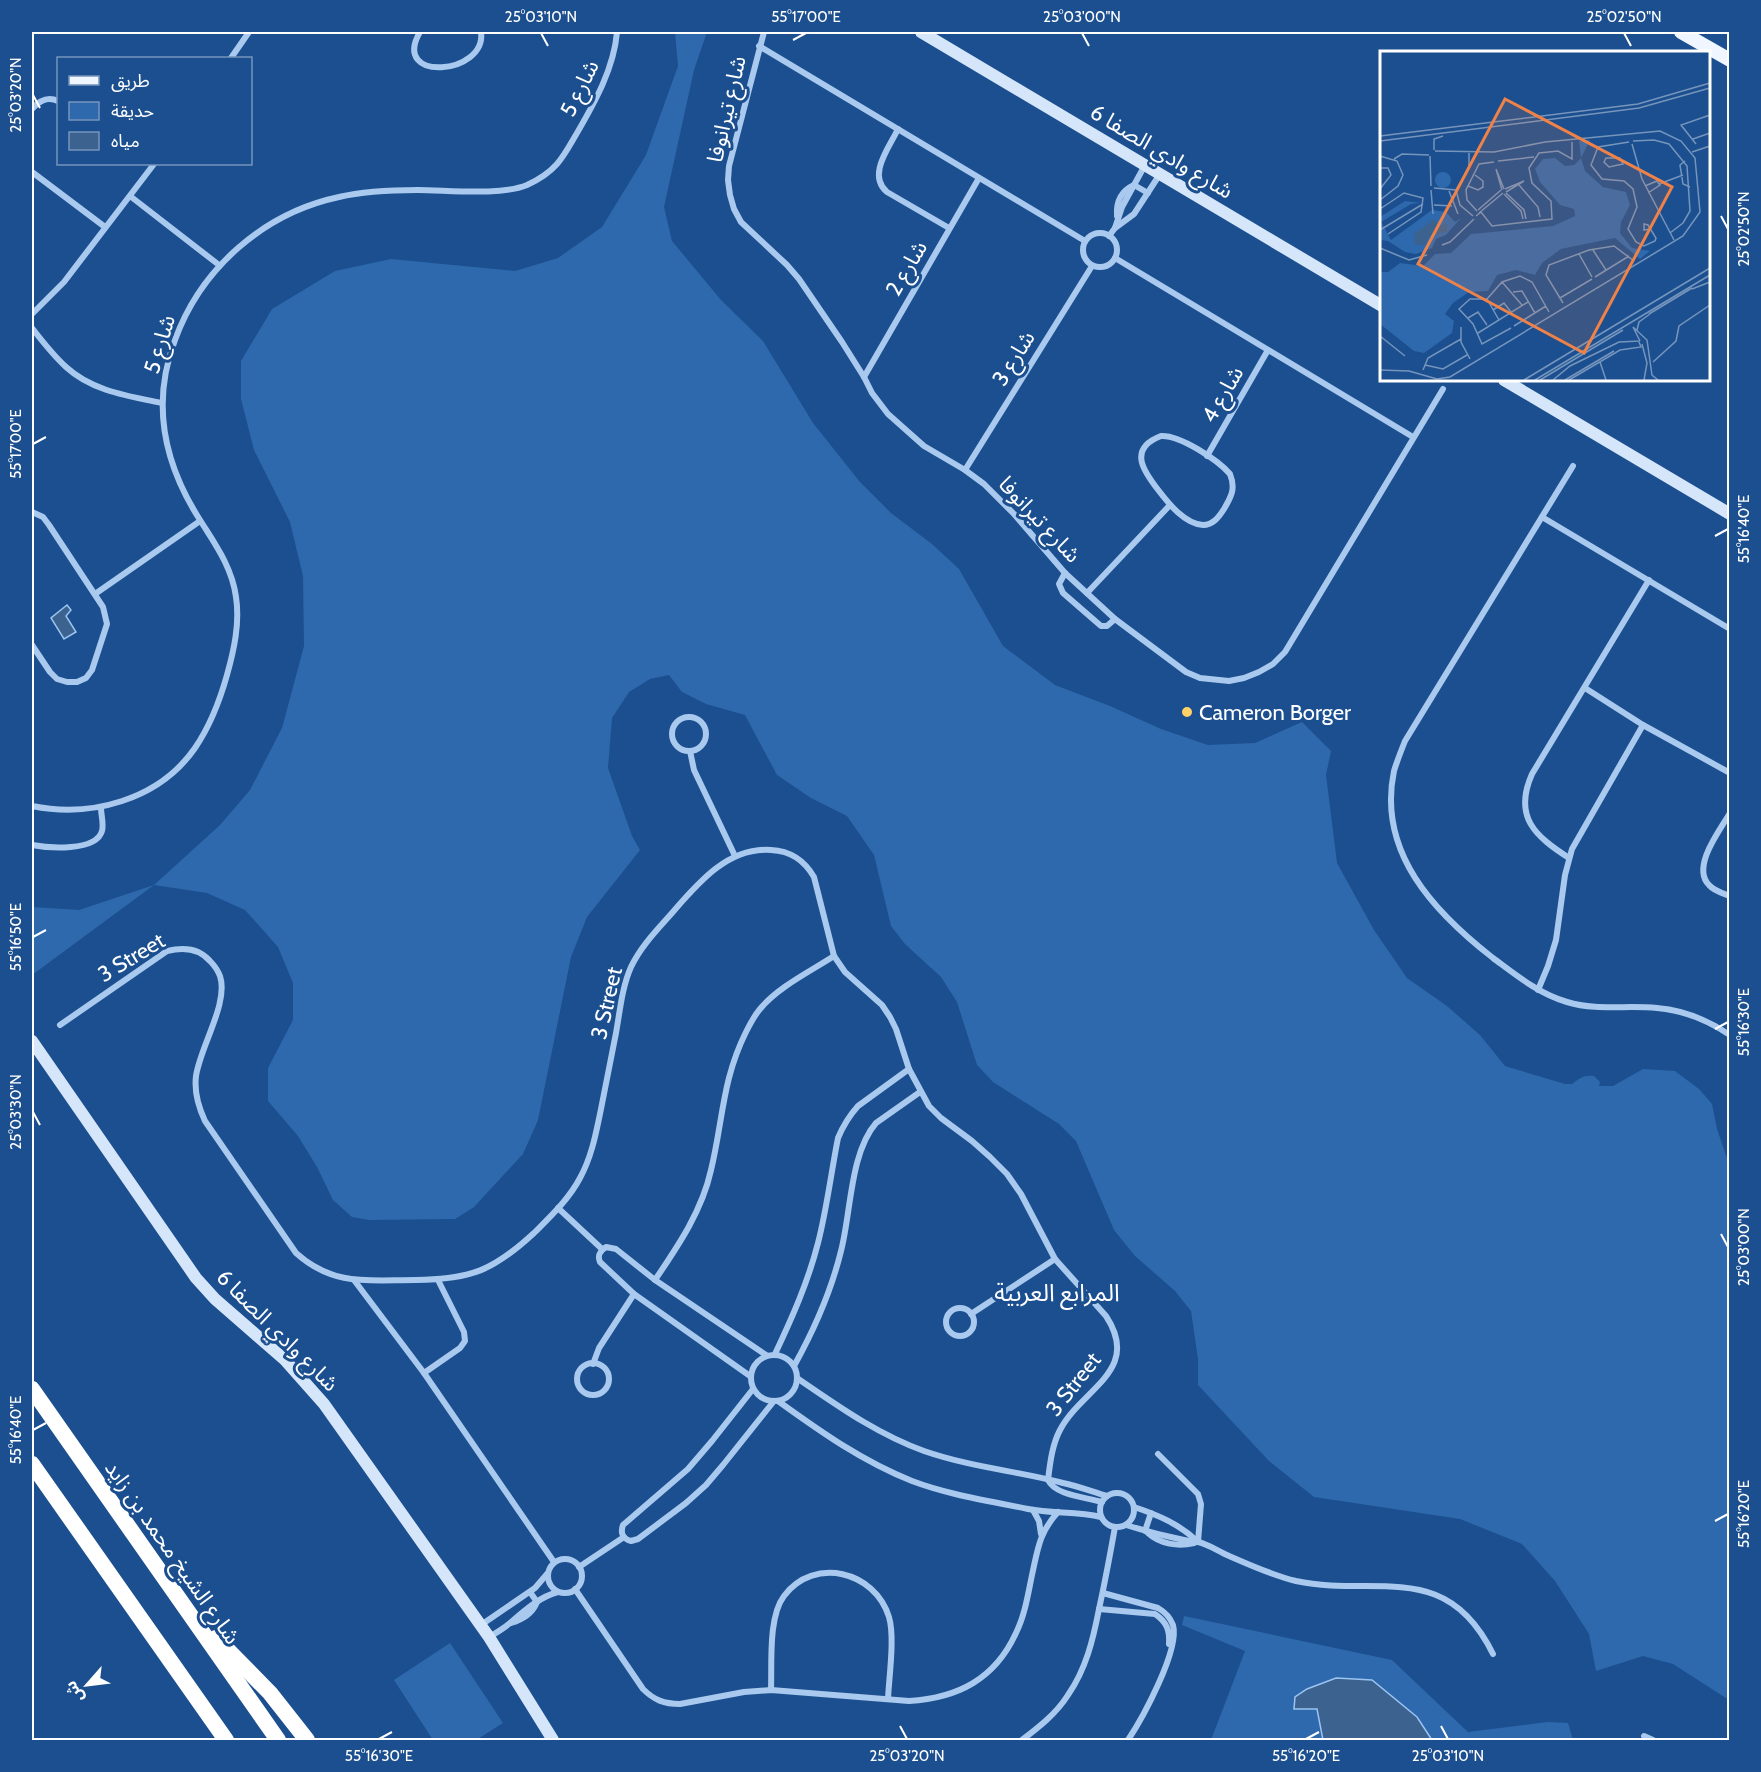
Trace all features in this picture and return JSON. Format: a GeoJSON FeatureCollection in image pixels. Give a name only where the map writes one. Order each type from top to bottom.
{"type":"FeatureCollection","features":[{"type":"Feature","properties":{"kind":"highway","name":"شارع الشيخ محمد بن زايد"},"geometry":{"type":"LineString","coordinates":[[32,1389],[278,1740]]}},
{"type":"Feature","properties":{"kind":"highway"},"geometry":{"type":"LineString","coordinates":[[32,1464],[226,1740]]}},
{"type":"Feature","properties":{"kind":"highway"},"geometry":{"type":"LineString","coordinates":[[184,1606],[270,1693],[307,1740]]}},
{"type":"Feature","properties":{"kind":"main road","name":"شارع وادي الصفا 6"},"geometry":{"type":"LineString","coordinates":[[921,32],[1380,305]]}},
{"type":"Feature","properties":{"kind":"main road"},"geometry":{"type":"LineString","coordinates":[[1681,32],[1730,60]]}},
{"type":"Feature","properties":{"kind":"main road"},"geometry":{"type":"LineString","coordinates":[[1506,381],[1730,514]]}},
{"type":"Feature","properties":{"kind":"main road","name":"شارع وادي الصفا 6"},"geometry":{"type":"LineString","coordinates":[[32,1041],[196,1278],[215,1299],[285,1360],[324,1404],[481,1625],[553,1740]]}},
{"type":"Feature","properties":{"kind":"street"},"geometry":{"type":"LineString","coordinates":[[232,57],[249,32]]}},
{"type":"Feature","properties":{"kind":"street"},"geometry":{"type":"LineString","coordinates":[[417,32],[414,50],[417,58],[430,68],[449,66],[469,58],[481,43],[481,32]]}},
{"type":"Feature","properties":{"kind":"street","name":"شارع 5"},"geometry":{"type":"LineString","coordinates":[[32,806],[64,811],[100,807],[119,802],[145,790],[169,775],[195,747],[206,729],[223,689],[234,648],[238,612],[236,597],[228,567],[186,498],[176,475],[168,450],[162,403],[166,369],[175,339],[187,312],[219,266],[239,247],[275,222],[295,211],[337,197],[402,190],[509,190],[527,185],[543,176],[557,164],[586,118],[613,59],[617,32]]}},
{"type":"Feature","properties":{"kind":"street","name":"شارع تيرانوفا"},"geometry":{"type":"LineString","coordinates":[[764,32],[729,166],[728,180],[732,202],[741,222],[799,279],[864,376],[872,393],[905,431],[924,446],[984,484],[1002,500],[1065,573],[1115,619],[1186,672],[1200,678],[1229,681],[1259,672],[1273,664],[1285,652],[1443,389]]}},
{"type":"Feature","properties":{"kind":"street","name":"شارع تيرانوفا"},"geometry":{"type":"LineString","coordinates":[[759,46],[1085,241]]}},
{"type":"Feature","properties":{"kind":"street"},"geometry":{"type":"LineString","coordinates":[[32,109],[42,100],[49,98],[57,101]]}},
{"type":"Feature","properties":{"kind":"street"},"geometry":{"type":"LineString","coordinates":[[898,129],[879,167],[880,184],[887,192],[950,228]]}},
{"type":"Feature","properties":{"kind":"street"},"geometry":{"type":"LineString","coordinates":[[32,314],[64,282],[151,165]]}},
{"type":"Feature","properties":{"kind":"street"},"geometry":{"type":"LineString","coordinates":[[1109,236],[1145,165]]}},
{"type":"Feature","properties":{"kind":"street"},"geometry":{"type":"LineString","coordinates":[[32,172],[105,227]]}},
{"type":"Feature","properties":{"kind":"street"},"geometry":{"type":"LineString","coordinates":[[1116,225],[1134,214],[1160,174]]}},
{"type":"Feature","properties":{"kind":"street","name":"شارع 2"},"geometry":{"type":"LineString","coordinates":[[864,376],[979,178]]}},
{"type":"Feature","properties":{"kind":"street"},"geometry":{"type":"LineString","coordinates":[[1134,185],[1148,194]]}},
{"type":"Feature","properties":{"kind":"street"},"geometry":{"type":"LineString","coordinates":[[130,196],[219,266]]}},
{"type":"Feature","properties":{"kind":"street"},"geometry":{"type":"LineString","coordinates":[[1094,234],[1109,236],[1116,246],[1115,258],[1105,266],[1092,266],[1083,255],[1085,241],[1094,234]]}},
{"type":"Feature","properties":{"kind":"street"},"geometry":{"type":"LineString","coordinates":[[1115,258],[1413,438]]}},
{"type":"Feature","properties":{"kind":"street","name":"شارع 3"},"geometry":{"type":"LineString","coordinates":[[965,470],[1092,266]]}},
{"type":"Feature","properties":{"kind":"street"},"geometry":{"type":"LineString","coordinates":[[32,328],[56,358],[81,378],[110,392],[162,403]]}},
{"type":"Feature","properties":{"kind":"street","name":"شارع 4"},"geometry":{"type":"LineString","coordinates":[[1207,456],[1268,350]]}},
{"type":"Feature","properties":{"kind":"street"},"geometry":{"type":"LineString","coordinates":[[1168,435],[1226,469],[1233,482],[1232,496],[1220,516],[1209,524],[1202,525],[1188,520],[1170,505],[1143,471],[1141,462],[1146,445],[1153,439],[1168,435]]}},
{"type":"Feature","properties":{"kind":"street"},"geometry":{"type":"LineString","coordinates":[[1573,466],[1405,741],[1395,771],[1391,803],[1395,834],[1407,865],[1424,892],[1472,941],[1538,990],[1563,1001],[1583,1006],[1658,1008],[1681,1012],[1730,1035]]}},
{"type":"Feature","properties":{"kind":"street"},"geometry":{"type":"LineString","coordinates":[[1087,593],[1170,505]]}},
{"type":"Feature","properties":{"kind":"street"},"geometry":{"type":"LineString","coordinates":[[32,512],[43,517],[49,525],[103,607],[107,624],[92,670],[86,678],[77,682],[57,679],[32,645]]}},
{"type":"Feature","properties":{"kind":"street"},"geometry":{"type":"LineString","coordinates":[[1542,517],[1730,628]]}},
{"type":"Feature","properties":{"kind":"street"},"geometry":{"type":"LineString","coordinates":[[95,594],[200,520]]}},
{"type":"Feature","properties":{"kind":"street"},"geometry":{"type":"LineString","coordinates":[[1065,573],[1059,584],[1063,593],[1101,626],[1107,626],[1115,619]]}},
{"type":"Feature","properties":{"kind":"street"},"geometry":{"type":"LineString","coordinates":[[1569,858],[1546,843],[1530,824],[1526,812],[1527,786],[1532,774],[1649,580]]}},
{"type":"Feature","properties":{"kind":"street"},"geometry":{"type":"LineString","coordinates":[[1585,688],[1730,773]]}},
{"type":"Feature","properties":{"kind":"street"},"geometry":{"type":"LineString","coordinates":[[690,718],[704,726],[705,737],[700,747],[690,751],[680,748],[673,740],[672,734],[680,720],[690,718]]}},
{"type":"Feature","properties":{"kind":"street"},"geometry":{"type":"LineString","coordinates":[[1538,990],[1556,940],[1569,858],[1576,840],[1643,724]]}},
{"type":"Feature","properties":{"kind":"street"},"geometry":{"type":"LineString","coordinates":[[690,751],[694,770],[735,856]]}},
{"type":"Feature","properties":{"kind":"street"},"geometry":{"type":"LineString","coordinates":[[32,845],[57,848],[92,843],[102,832],[100,807]]}},
{"type":"Feature","properties":{"kind":"street"},"geometry":{"type":"LineString","coordinates":[[1730,813],[1704,858],[1702,872],[1710,886],[1730,896]]}},
{"type":"Feature","properties":{"kind":"street","name":"3 Street"},"geometry":{"type":"LineString","coordinates":[[60,1025],[167,951],[179,948],[192,950],[205,956],[215,966],[220,977],[222,991],[196,1075],[196,1091],[202,1114],[296,1253],[308,1264],[324,1272],[354,1280],[438,1280],[469,1275],[498,1262],[528,1238],[558,1208],[579,1180],[593,1148],[626,982],[634,961],[646,942],[689,893],[718,867],[735,856],[763,849],[791,854],[801,860],[814,878],[834,956],[845,972],[882,1005],[890,1017],[909,1069],[929,1106],[972,1141],[1007,1174],[1021,1194],[1055,1259],[1106,1316],[1116,1336],[1117,1358],[1108,1375],[1078,1404],[1059,1431],[1048,1480]]}},
{"type":"Feature","properties":{"kind":"street"},"geometry":{"type":"LineString","coordinates":[[656,1280],[690,1226],[706,1189],[715,1152],[726,1084],[751,1022],[768,1000],[834,956]]}},
{"type":"Feature","properties":{"kind":"street"},"geometry":{"type":"LineString","coordinates":[[775,1354],[796,1310],[812,1264],[824,1217],[836,1147],[846,1121],[858,1106],[909,1069]]}},
{"type":"Feature","properties":{"kind":"street"},"geometry":{"type":"LineString","coordinates":[[794,1366],[818,1320],[835,1274],[847,1226],[857,1162],[862,1145],[876,1123],[920,1092]]}},
{"type":"Feature","properties":{"kind":"street"},"geometry":{"type":"LineString","coordinates":[[558,1208],[602,1249]]}},
{"type":"Feature","properties":{"kind":"street"},"geometry":{"type":"LineString","coordinates":[[750,1376],[634,1294],[600,1263],[598,1258],[602,1249],[611,1247],[616,1249],[656,1280],[766,1355]]}},
{"type":"Feature","properties":{"kind":"street"},"geometry":{"type":"LineString","coordinates":[[971,1314],[1055,1259]]}},
{"type":"Feature","properties":{"kind":"street"},"geometry":{"type":"LineString","coordinates":[[354,1280],[424,1373],[554,1562]]}},
{"type":"Feature","properties":{"kind":"street"},"geometry":{"type":"LineString","coordinates":[[424,1373],[460,1348],[465,1341],[464,1332],[438,1280]]}},
{"type":"Feature","properties":{"kind":"street"},"geometry":{"type":"LineString","coordinates":[[593,1364],[599,1348],[634,1294]]}},
{"type":"Feature","properties":{"kind":"street"},"geometry":{"type":"LineString","coordinates":[[962,1308],[971,1314],[974,1320],[968,1333],[954,1334],[946,1324],[947,1316],[953,1309],[962,1308]]}},
{"type":"Feature","properties":{"kind":"street"},"geometry":{"type":"LineString","coordinates":[[753,1389],[688,1469],[623,1525],[624,1537],[631,1541],[638,1539],[686,1503],[715,1475],[776,1401],[793,1392],[797,1378],[794,1366],[790,1360],[775,1354],[766,1355],[755,1363],[750,1376],[753,1389],[762,1398],[776,1401],[844,1448],[867,1460],[914,1481],[962,1495],[1033,1510],[1074,1512],[1101,1517]]}},
{"type":"Feature","properties":{"kind":"street"},"geometry":{"type":"LineString","coordinates":[[593,1364],[598,1364],[606,1371],[609,1381],[604,1390],[595,1395],[585,1393],[578,1380],[580,1371],[593,1364]]}},
{"type":"Feature","properties":{"kind":"street"},"geometry":{"type":"LineString","coordinates":[[797,1378],[858,1419],[901,1442],[924,1451],[971,1465],[1062,1482],[1107,1496]]}},
{"type":"Feature","properties":{"kind":"street"},"geometry":{"type":"LineString","coordinates":[[1158,1454],[1198,1494],[1201,1504],[1198,1542]]}},
{"type":"Feature","properties":{"kind":"street"},"geometry":{"type":"LineString","coordinates":[[1048,1480],[1053,1488],[1060,1491],[1102,1502]]}},
{"type":"Feature","properties":{"kind":"street"},"geometry":{"type":"LineString","coordinates":[[1126,1525],[1133,1515],[1134,1507],[1131,1500],[1124,1494],[1115,1493],[1107,1496],[1100,1507],[1101,1517],[1106,1523],[1115,1527],[1126,1525],[1198,1542]]}},
{"type":"Feature","properties":{"kind":"street"},"geometry":{"type":"LineString","coordinates":[[1134,1507],[1179,1526],[1198,1542],[1264,1572],[1296,1581],[1334,1586],[1399,1586],[1435,1595],[1457,1607],[1470,1619],[1483,1635],[1493,1654]]}},
{"type":"Feature","properties":{"kind":"street"},"geometry":{"type":"LineString","coordinates":[[1033,1510],[1042,1534]]}},
{"type":"Feature","properties":{"kind":"street"},"geometry":{"type":"LineString","coordinates":[[575,1589],[643,1689],[650,1696],[669,1704],[771,1690],[909,1701],[928,1700],[963,1690],[980,1679],[1008,1649],[1017,1631],[1042,1534],[1058,1512]]}},
{"type":"Feature","properties":{"kind":"street"},"geometry":{"type":"LineString","coordinates":[[1145,1531],[1151,1513]]}},
{"type":"Feature","properties":{"kind":"street"},"geometry":{"type":"LineString","coordinates":[[1022,1740],[1039,1728],[1068,1696],[1086,1660],[1103,1593],[1115,1527]]}},
{"type":"Feature","properties":{"kind":"street"},"geometry":{"type":"LineString","coordinates":[[579,1567],[624,1537]]}},
{"type":"Feature","properties":{"kind":"street"},"geometry":{"type":"LineString","coordinates":[[481,1625],[540,1584],[554,1562],[559,1559],[571,1560],[579,1567],[581,1581],[575,1589],[564,1593],[558,1592],[550,1585],[547,1574]]}},
{"type":"Feature","properties":{"kind":"street"},"geometry":{"type":"LineString","coordinates":[[771,1690],[775,1622],[783,1597],[797,1583],[814,1575],[834,1572],[852,1576],[869,1586],[882,1600],[890,1618],[888,1699]]}},
{"type":"Feature","properties":{"kind":"street"},"geometry":{"type":"LineString","coordinates":[[530,1592],[537,1602]]}},
{"type":"Feature","properties":{"kind":"street"},"geometry":{"type":"LineString","coordinates":[[489,1637],[510,1623],[522,1611],[558,1592]]}},
{"type":"Feature","properties":{"kind":"street"},"geometry":{"type":"LineString","coordinates":[[1103,1593],[1149,1605],[1164,1612],[1169,1618],[1174,1633],[1168,1657],[1149,1705],[1128,1740]]}},
{"type":"Feature","properties":{"kind":"street"},"geometry":{"type":"LineString","coordinates":[[1099,1609],[1147,1612],[1162,1618],[1169,1632],[1168,1657]]}},
{"type":"Feature","properties":{"kind":"street"},"geometry":{"type":"LineString","coordinates":[[502,1611],[510,1623]]}},
{"type":"Feature","properties":{"kind":"street"},"geometry":{"type":"LineString","coordinates":[[1644,1736],[1653,1740]]}},
{"type":"Feature","properties":{"kind":"green space"},"geometry":{"type":"Polygon","coordinates":[[[675,32],[707,32],[694,70],[664,207],[672,241],[721,300],[763,341],[813,423],[860,482],[891,513],[932,544],[959,569],[1003,646],[1055,685],[1161,729],[1208,745],[1255,743],[1302,722],[1331,751],[1326,775],[1337,863],[1374,930],[1407,978],[1447,1006],[1480,1035],[1505,1066],[1565,1084],[1572,1084],[1585,1077],[1594,1076],[1600,1082],[1599,1086],[1613,1086],[1643,1069],[1675,1071],[1699,1089],[1712,1104],[1717,1129],[1730,1167],[1729,1700],[1673,1664],[1643,1656],[1596,1671],[1589,1634],[1555,1581],[1522,1544],[1460,1519],[1314,1497],[1269,1461],[1198,1385],[1198,1359],[1191,1311],[1175,1291],[1135,1256],[1114,1230],[1076,1141],[1059,1124],[993,1082],[977,1065],[957,1002],[941,977],[905,944],[891,926],[874,855],[847,816],[811,798],[777,775],[745,715],[706,704],[682,692],[669,675],[650,679],[629,692],[612,718],[608,768],[632,836],[640,850],[587,917],[571,957],[538,1120],[523,1154],[474,1207],[455,1219],[369,1220],[352,1217],[333,1200],[298,1136],[268,1101],[268,1068],[293,1020],[293,983],[278,947],[245,910],[207,893],[154,885],[220,825],[250,790],[282,728],[304,646],[303,576],[290,522],[254,450],[241,399],[241,361],[272,309],[335,271],[391,259],[515,271],[558,258],[602,227],[646,155],[678,66],[675,32]]]}},
{"type":"Feature","properties":{"kind":"green space"},"geometry":{"type":"Polygon","coordinates":[[[154,885],[32,975],[32,907],[79,910],[154,885]]]}},
{"type":"Feature","properties":{"kind":"green space"},"geometry":{"type":"Polygon","coordinates":[[[1184,1616],[1392,1660],[1468,1732],[1548,1722],[1568,1723],[1573,1740],[1211,1740],[1245,1651],[1182,1625],[1184,1616]]]}},
{"type":"Feature","properties":{"kind":"green space"},"geometry":{"type":"Polygon","coordinates":[[[450,1643],[503,1723],[476,1740],[433,1740],[394,1680],[450,1643]]]}},
{"type":"Feature","properties":{"kind":"water"},"geometry":{"type":"Polygon","coordinates":[[[67,605],[71,610],[66,616],[76,632],[64,639],[51,618],[67,605]]]}},
{"type":"Feature","properties":{"kind":"water"},"geometry":{"type":"Polygon","coordinates":[[[1336,1678],[1372,1680],[1417,1717],[1432,1740],[1323,1740],[1317,1709],[1294,1709],[1295,1697],[1307,1689],[1336,1678]]]}},
{"type":"Feature","properties":{"kind":"place","name":"Cameron Borger"},"geometry":{"type":"Point","coordinates":[1187,712]}},
{"type":"Feature","properties":{"kind":"district","name":"المرابع العربية"},"geometry":{"type":"Point","coordinates":[1057,1293]}}]}
